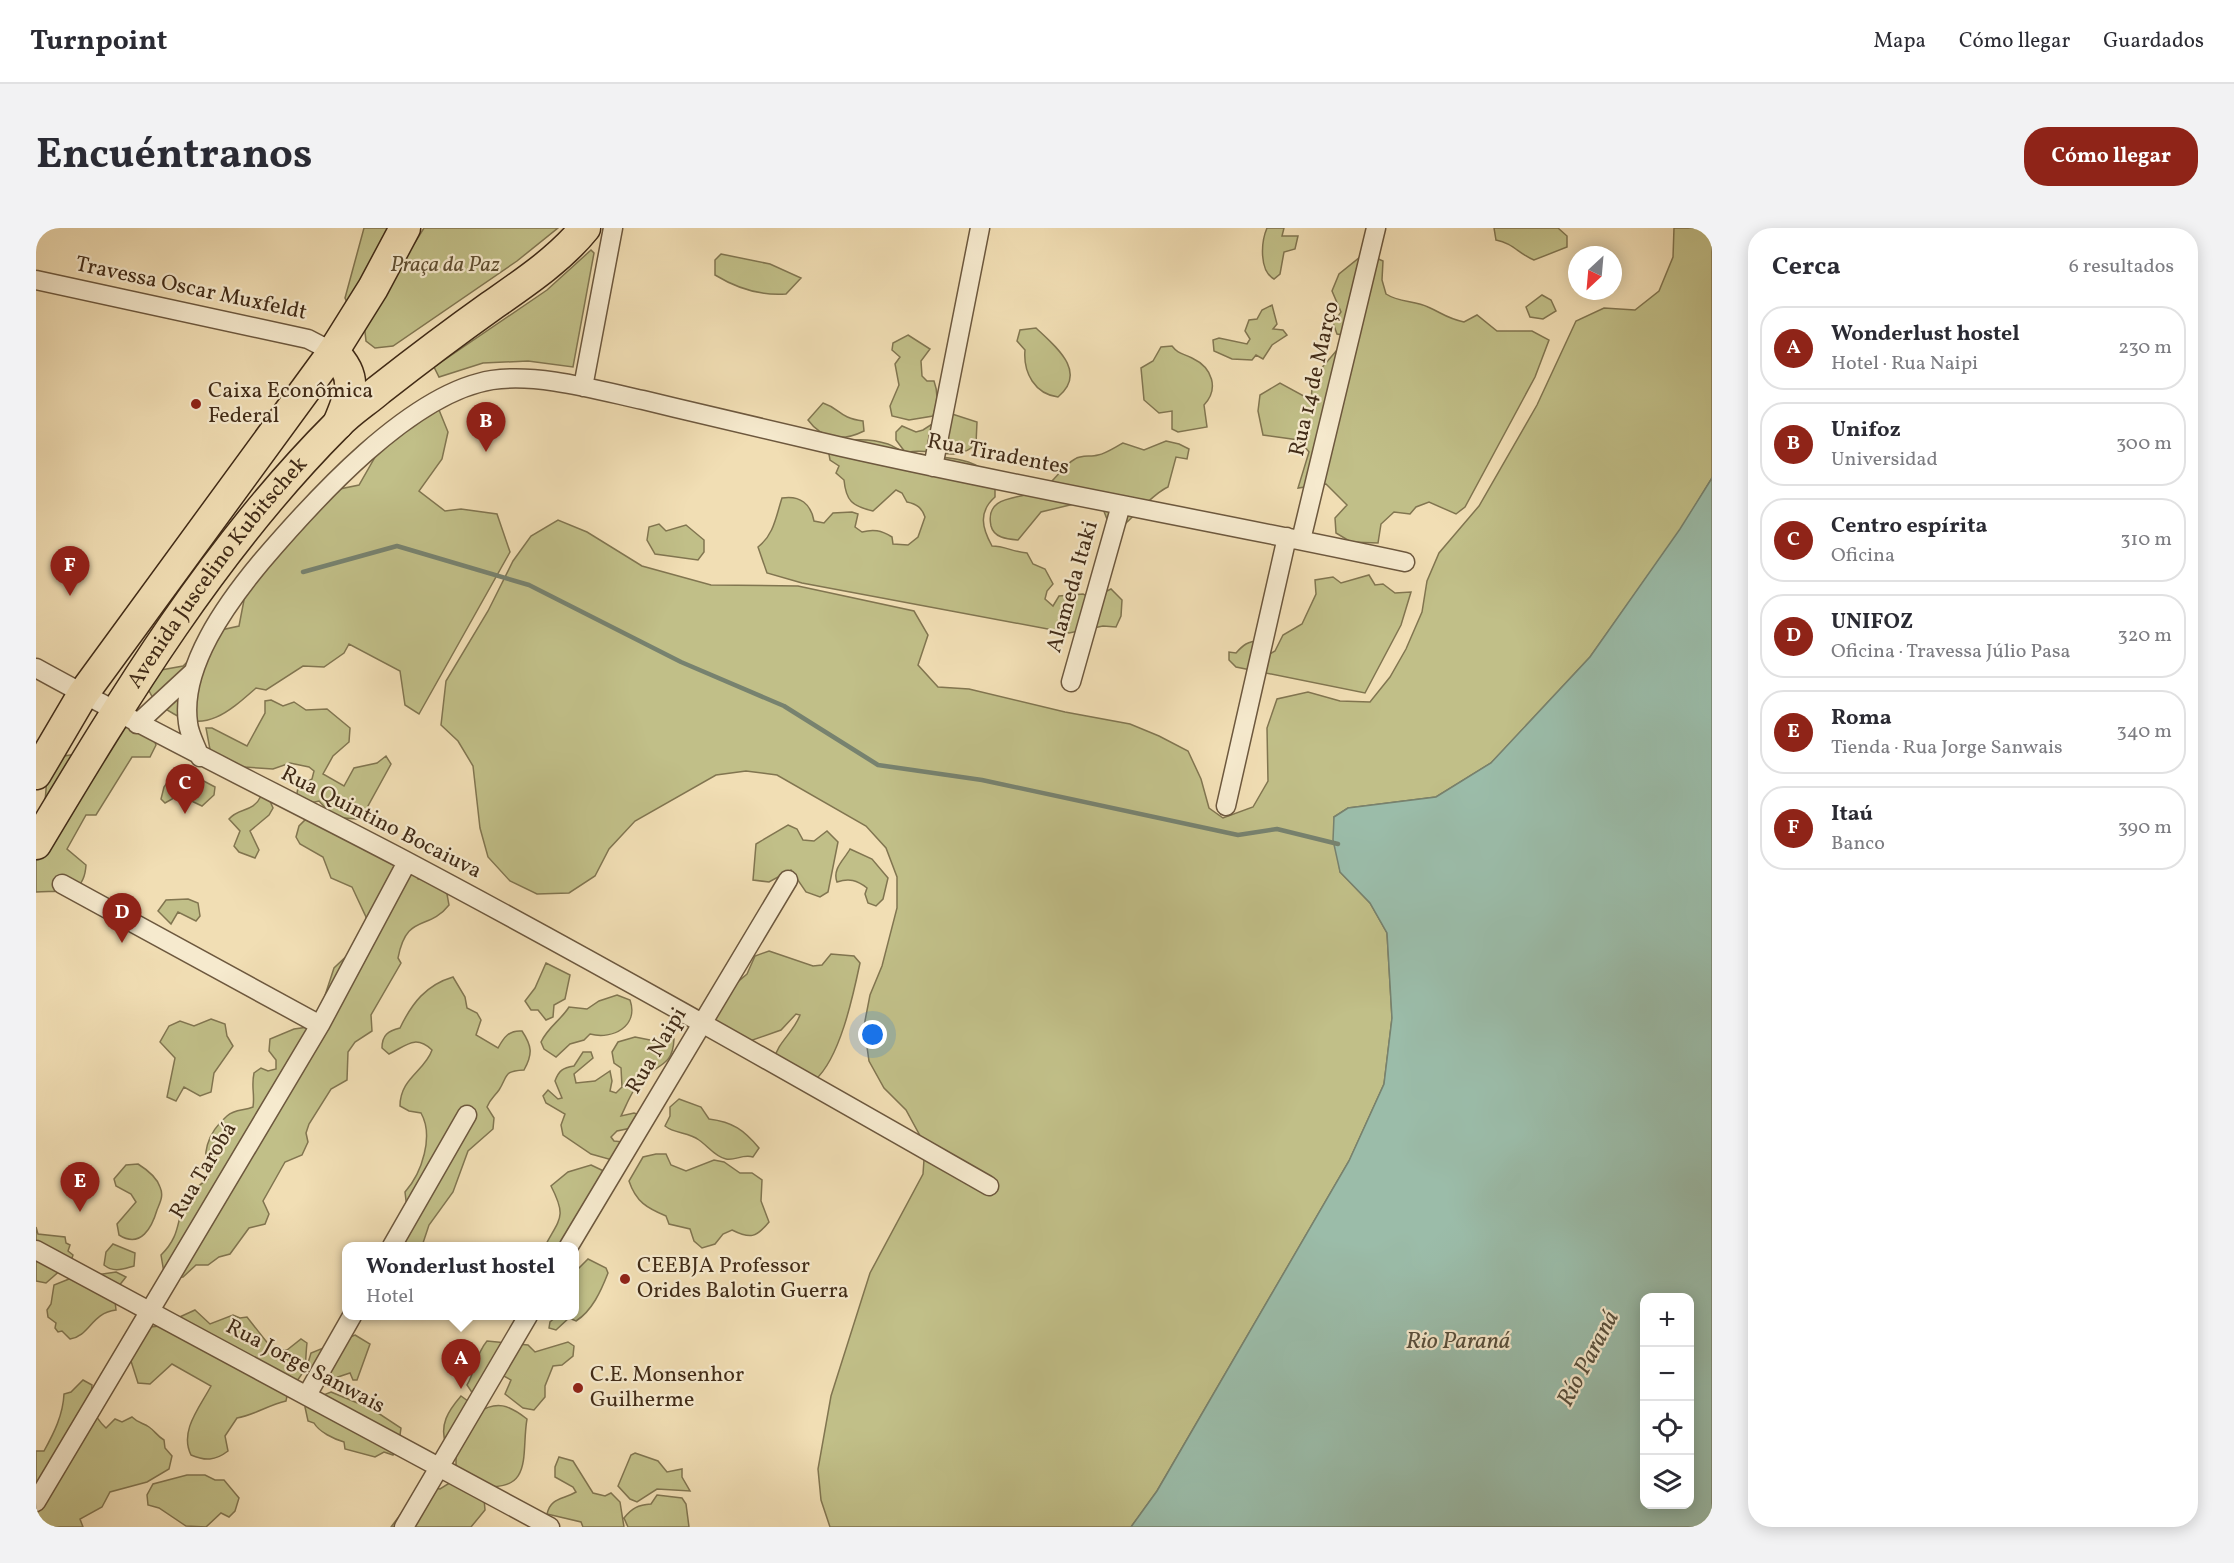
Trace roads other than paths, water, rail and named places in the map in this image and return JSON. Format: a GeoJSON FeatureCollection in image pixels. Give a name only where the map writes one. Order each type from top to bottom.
{"type":"FeatureCollection","features":[{"type":"Feature","properties":{"kind":"main road","name":"Avenida Juscelino Kubitschek"},"geometry":{"type":"LineString","coordinates":[[36,774],[83,694],[333,352],[373,288],[405,228]]}},
{"type":"Feature","properties":{"kind":"main road","name":"Avenida Juscelino Kubitschek"},"geometry":{"type":"LineString","coordinates":[[36,844],[126,718],[186,608],[262,506],[338,424],[433,347],[524,283],[576,240],[585,228]]}},
{"type":"Feature","properties":{"kind":"main road"},"geometry":{"type":"LineString","coordinates":[[333,352],[345,364],[351,379],[350,397],[338,424]]}},
{"type":"Feature","properties":{"kind":"street"},"geometry":{"type":"LineString","coordinates":[[583,387],[613,228]]}},
{"type":"Feature","properties":{"kind":"street"},"geometry":{"type":"LineString","coordinates":[[933,467],[980,228]]}},
{"type":"Feature","properties":{"kind":"street","name":"Rua 14 de Março"},"geometry":{"type":"LineString","coordinates":[[1226,806],[1376,228]]}},
{"type":"Feature","properties":{"kind":"street","name":"Travessa Oscar Muxfeldt"},"geometry":{"type":"LineString","coordinates":[[36,280],[308,339],[333,352]]}},
{"type":"Feature","properties":{"kind":"street","name":"Rua Tiradentes"},"geometry":{"type":"LineString","coordinates":[[192,673],[233,597],[278,542],[336,482],[417,412],[465,388],[491,380],[517,378],[583,387],[933,467],[1405,562]]}},
{"type":"Feature","properties":{"kind":"street","name":"Alameda Itaki"},"geometry":{"type":"LineString","coordinates":[[1071,682],[1121,505]]}},
{"type":"Feature","properties":{"kind":"street","name":"Rua Quintino Bocaiuva"},"geometry":{"type":"LineString","coordinates":[[36,669],[200,757],[407,862],[701,1023],[989,1186]]}},
{"type":"Feature","properties":{"kind":"street"},"geometry":{"type":"LineString","coordinates":[[126,718],[192,673]]}},
{"type":"Feature","properties":{"kind":"street"},"geometry":{"type":"LineString","coordinates":[[192,673],[188,691],[188,725],[200,757]]}},
{"type":"Feature","properties":{"kind":"street","name":"Rua Tarobá"},"geometry":{"type":"LineString","coordinates":[[36,1502],[148,1310],[320,1025],[407,862]]}},
{"type":"Feature","properties":{"kind":"street","name":"Rua Naipi"},"geometry":{"type":"LineString","coordinates":[[571,1242],[788,880]]}},
{"type":"Feature","properties":{"kind":"street"},"geometry":{"type":"LineString","coordinates":[[62,884],[320,1025]]}},
{"type":"Feature","properties":{"kind":"street"},"geometry":{"type":"LineString","coordinates":[[394,1242],[468,1115]]}},
{"type":"Feature","properties":{"kind":"street","name":"Rua Jorge Sanwais"},"geometry":{"type":"LineString","coordinates":[[36,1250],[550,1527]]}},
{"type":"Feature","properties":{"kind":"street"},"geometry":{"type":"LineString","coordinates":[[307,1395],[350,1320]]}},
{"type":"Feature","properties":{"kind":"street"},"geometry":{"type":"LineString","coordinates":[[404,1527],[526,1320]]}},
{"type":"Feature","properties":{"kind":"water","name":"Rio Paraná"},"geometry":{"type":"Polygon","coordinates":[[[1712,478],[1712,1527],[1131,1527],[1157,1491],[1349,1161],[1384,1084],[1392,1018],[1387,933],[1370,903],[1340,872],[1333,840],[1334,817],[1348,808],[1436,797],[1491,763],[1590,657],[1680,529],[1712,478]]]}},
{"type":"Feature","properties":{"kind":"waterway"},"geometry":{"type":"LineString","coordinates":[[303,572],[397,546],[529,585],[681,662],[784,706],[878,765],[982,780],[1238,835],[1277,829],[1338,844]]}},
{"type":"Feature","properties":{"kind":"place","name":"Caixa Econômica Federal"},"geometry":{"type":"Point","coordinates":[196,404]}},
{"type":"Feature","properties":{"kind":"place","name":"Unifoz"},"geometry":{"type":"Point","coordinates":[486,452]}},
{"type":"Feature","properties":{"kind":"place","name":"Itaú"},"geometry":{"type":"Point","coordinates":[70,596]}},
{"type":"Feature","properties":{"kind":"place","name":"Centro espírita"},"geometry":{"type":"Point","coordinates":[185,814]}},
{"type":"Feature","properties":{"kind":"place","name":"UNIFOZ"},"geometry":{"type":"Point","coordinates":[122,943]}},
{"type":"Feature","properties":{"kind":"place","name":"Roma"},"geometry":{"type":"Point","coordinates":[80,1212]}},
{"type":"Feature","properties":{"kind":"place","name":"CEEBJA Professor Orides Balotin Guerra"},"geometry":{"type":"Point","coordinates":[625,1279]}},
{"type":"Feature","properties":{"kind":"place","name":"C.E. Monsenhor Guilherme"},"geometry":{"type":"Point","coordinates":[578,1388]}},
{"type":"Feature","properties":{"kind":"place","name":"Wonderlust hostel"},"geometry":{"type":"Point","coordinates":[461,1389]}},
{"type":"Feature","properties":{"kind":"park label","name":"Praça da Paz"},"geometry":{"type":"Point","coordinates":[445,265]}},
{"type":"Feature","properties":{"kind":"water label","name":"Río Paraná"},"geometry":{"type":"Point","coordinates":[1589,1359]}}]}
